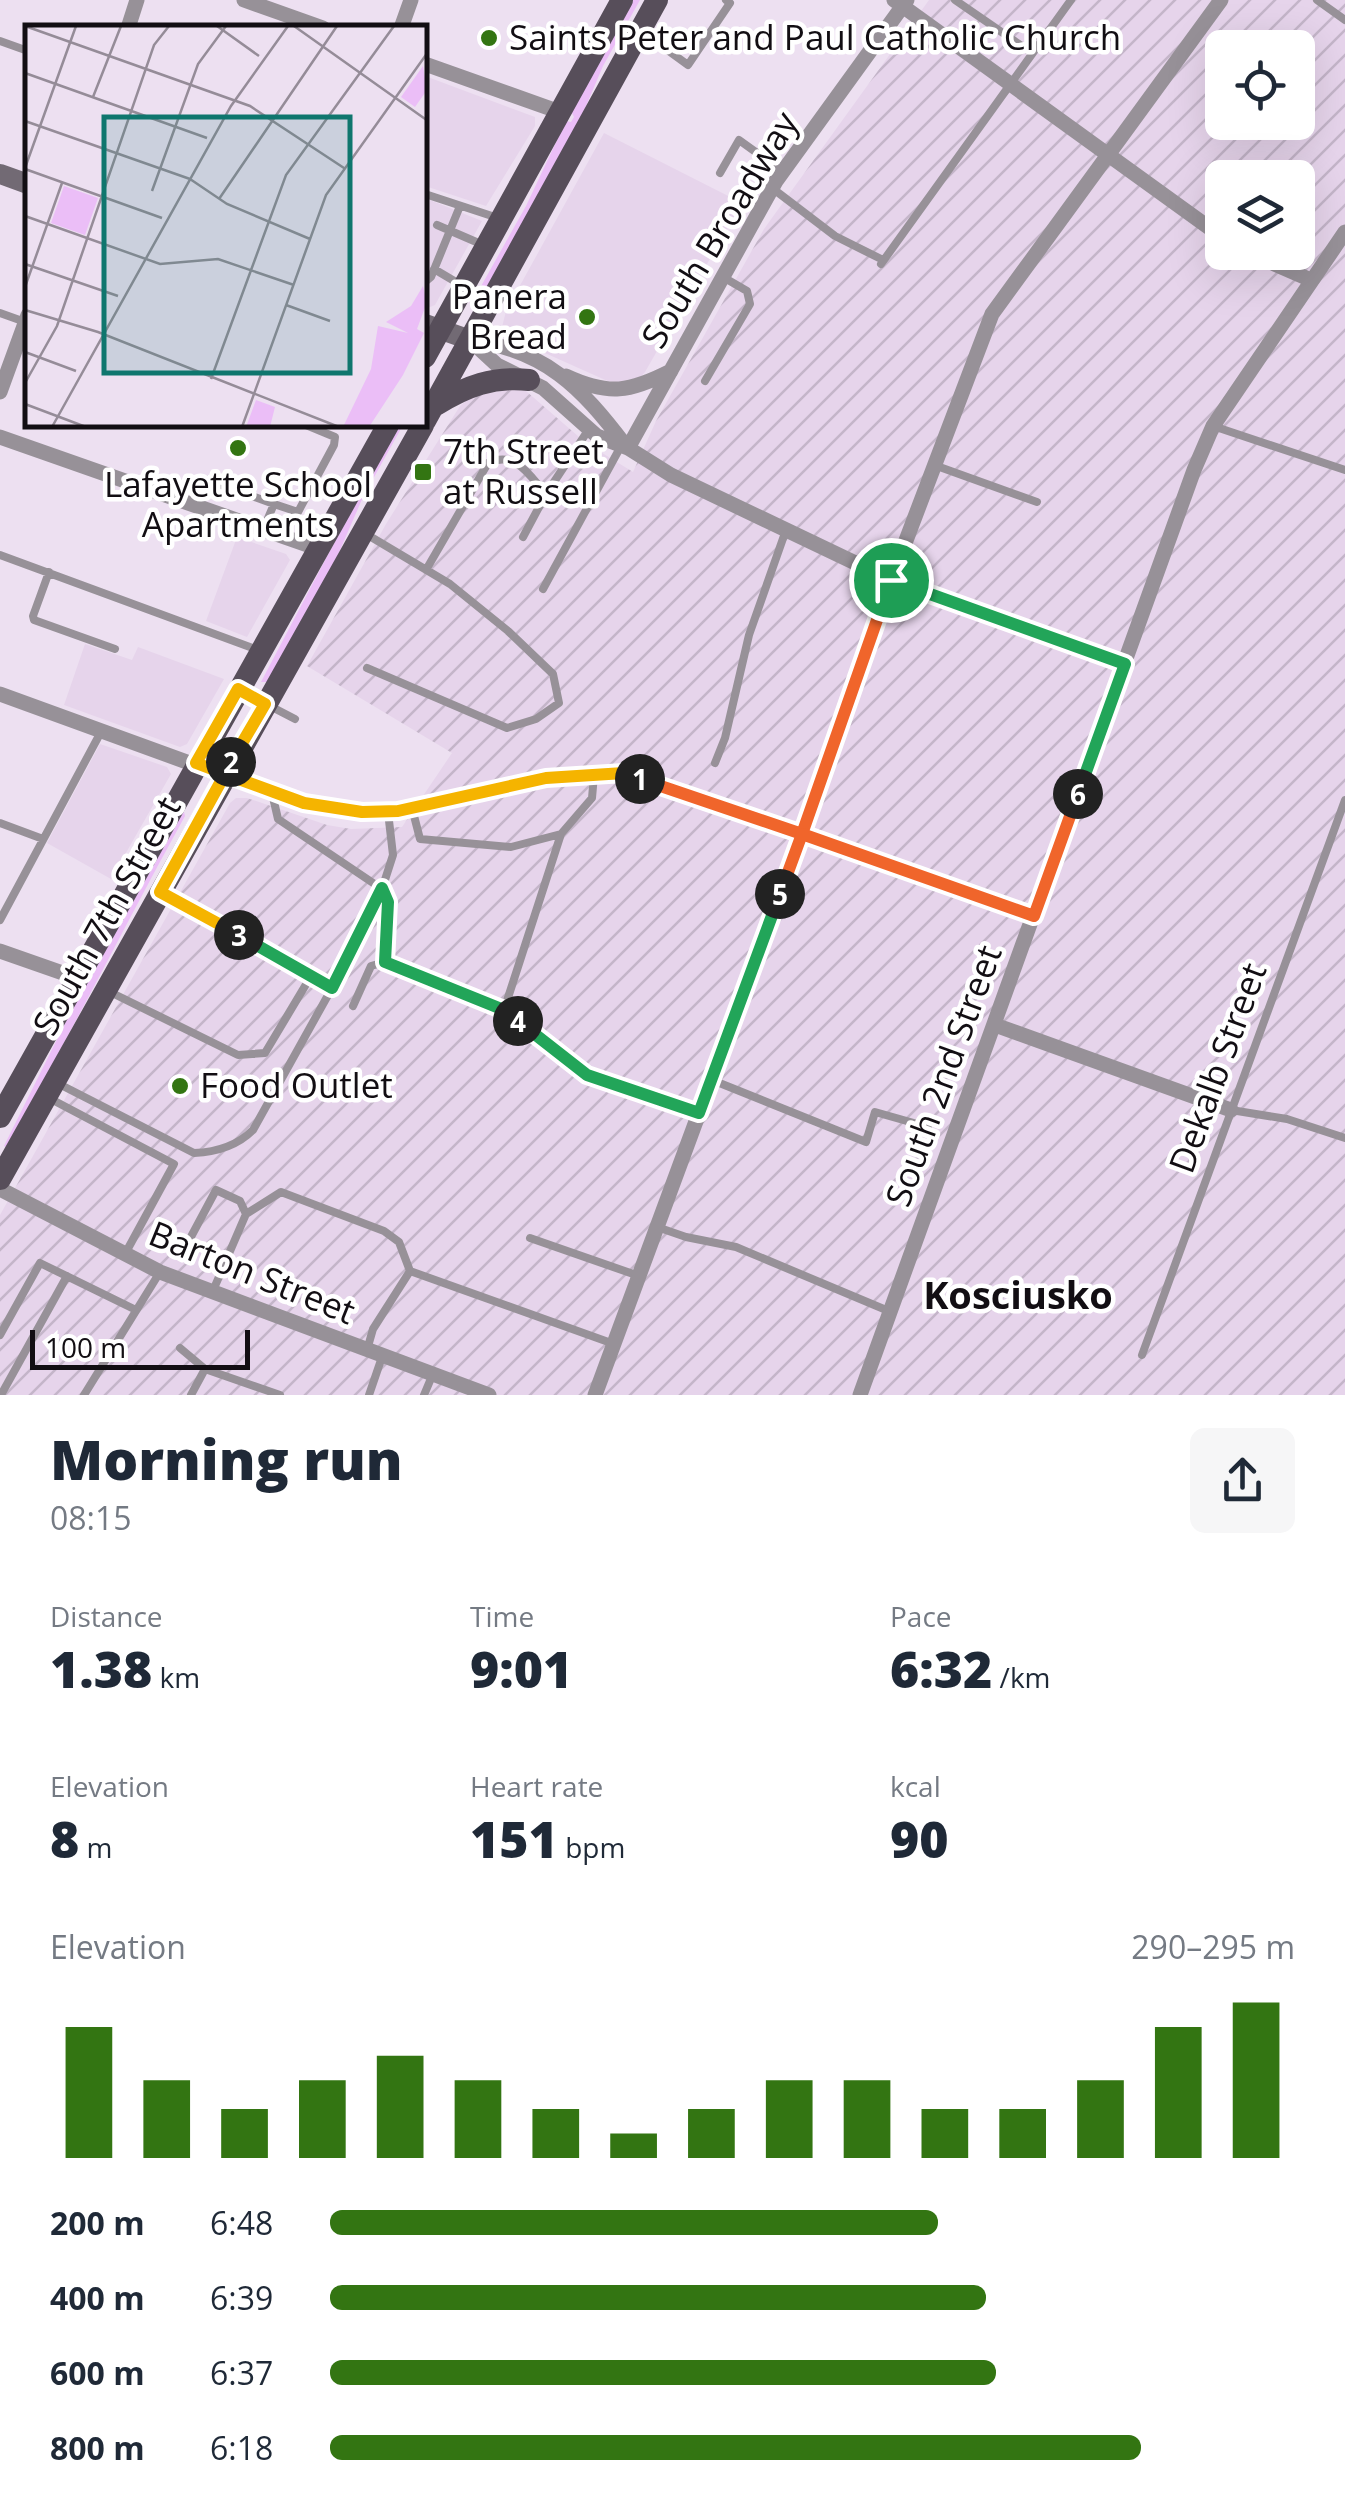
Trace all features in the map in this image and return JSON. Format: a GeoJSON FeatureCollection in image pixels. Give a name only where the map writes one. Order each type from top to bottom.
{"type":"FeatureCollection","features":[{"type":"Feature","properties":{"kind":"main road"},"geometry":{"type":"LineString","coordinates":[[470,340],[432,327],[463,287],[622,0]]}},
{"type":"Feature","properties":{"kind":"main road","name":"South 7th Street"},"geometry":{"type":"LineString","coordinates":[[428,416],[658,0]]}},
{"type":"Feature","properties":{"kind":"main road"},"geometry":{"type":"LineString","coordinates":[[0,174],[25,183]]}},
{"type":"Feature","properties":{"kind":"main road"},"geometry":{"type":"LineString","coordinates":[[428,417],[454,393],[488,381],[529,380]]}},
{"type":"Feature","properties":{"kind":"main road","name":"South 7th Street"},"geometry":{"type":"LineString","coordinates":[[0,1116],[386,428]]}},
{"type":"Feature","properties":{"kind":"main road","name":"South 7th Street"},"geometry":{"type":"LineString","coordinates":[[0,1179],[421,428]]}},
{"type":"Feature","properties":{"kind":"street"},"geometry":{"type":"LineString","coordinates":[[129,25],[137,0]]}},
{"type":"Feature","properties":{"kind":"street"},"geometry":{"type":"LineString","coordinates":[[244,0],[315,25]]}},
{"type":"Feature","properties":{"kind":"street"},"geometry":{"type":"LineString","coordinates":[[402,25],[411,0]]}},
{"type":"Feature","properties":{"kind":"street"},"geometry":{"type":"LineString","coordinates":[[595,1395],[802,834],[891,580],[992,314],[1220,0]]}},
{"type":"Feature","properties":{"kind":"street"},"geometry":{"type":"LineString","coordinates":[[901,2],[1205,225]]}},
{"type":"Feature","properties":{"kind":"street","name":"South Broadway"},"geometry":{"type":"LineString","coordinates":[[624,447],[772,188],[901,2]]}},
{"type":"Feature","properties":{"kind":"street"},"geometry":{"type":"LineString","coordinates":[[428,65],[560,112]]}},
{"type":"Feature","properties":{"kind":"street"},"geometry":{"type":"LineString","coordinates":[[1288,270],[1310,280],[1345,232]]}},
{"type":"Feature","properties":{"kind":"street","name":"South 2nd Street"},"geometry":{"type":"LineString","coordinates":[[860,1395],[1213,426],[1310,280]]}},
{"type":"Feature","properties":{"kind":"street"},"geometry":{"type":"LineString","coordinates":[[0,392],[25,325]]}},
{"type":"Feature","properties":{"kind":"street"},"geometry":{"type":"LineString","coordinates":[[470,340],[526,353],[579,382],[620,390],[640,388],[670,371]]}},
{"type":"Feature","properties":{"kind":"street"},"geometry":{"type":"LineString","coordinates":[[470,340],[498,365],[554,396],[598,436],[671,475],[891,580],[1125,664]]}},
{"type":"Feature","properties":{"kind":"street"},"geometry":{"type":"LineString","coordinates":[[558,372],[608,423],[624,447]]}},
{"type":"Feature","properties":{"kind":"street"},"geometry":{"type":"LineString","coordinates":[[0,437],[316,548]]}},
{"type":"Feature","properties":{"kind":"street"},"geometry":{"type":"LineString","coordinates":[[0,694],[272,793],[334,809],[388,812],[546,778],[624,773],[1034,916]]}},
{"type":"Feature","properties":{"kind":"street"},"geometry":{"type":"LineString","coordinates":[[0,951],[77,978]]}},
{"type":"Feature","properties":{"kind":"street"},"geometry":{"type":"LineString","coordinates":[[995,1025],[1231,1110]]}},
{"type":"Feature","properties":{"kind":"street","name":"Barton Street"},"geometry":{"type":"LineString","coordinates":[[0,1189],[160,1272],[470,1392],[489,1395]]}},
{"type":"Feature","properties":{"kind":"lane"},"geometry":{"type":"LineString","coordinates":[[641,30],[688,65],[730,3],[726,0]]}},
{"type":"Feature","properties":{"kind":"lane"},"geometry":{"type":"LineString","coordinates":[[956,0],[1032,53]]}},
{"type":"Feature","properties":{"kind":"lane"},"geometry":{"type":"LineString","coordinates":[[772,188],[835,236],[882,262],[1071,0]]}},
{"type":"Feature","properties":{"kind":"lane"},"geometry":{"type":"LineString","coordinates":[[1317,0],[1330,4],[1345,20]]}},
{"type":"Feature","properties":{"kind":"lane"},"geometry":{"type":"LineString","coordinates":[[0,41],[25,50]]}},
{"type":"Feature","properties":{"kind":"lane"},"geometry":{"type":"LineString","coordinates":[[720,174],[740,140],[783,171]]}},
{"type":"Feature","properties":{"kind":"lane"},"geometry":{"type":"LineString","coordinates":[[428,195],[500,218]]}},
{"type":"Feature","properties":{"kind":"lane"},"geometry":{"type":"LineString","coordinates":[[428,278],[460,206]]}},
{"type":"Feature","properties":{"kind":"lane"},"geometry":{"type":"LineString","coordinates":[[436,225],[485,246]]}},
{"type":"Feature","properties":{"kind":"lane"},"geometry":{"type":"LineString","coordinates":[[428,253],[439,257]]}},
{"type":"Feature","properties":{"kind":"lane"},"geometry":{"type":"LineString","coordinates":[[434,269],[463,287]]}},
{"type":"Feature","properties":{"kind":"lane"},"geometry":{"type":"LineString","coordinates":[[706,381],[750,304],[747,291],[723,277]]}},
{"type":"Feature","properties":{"kind":"lane"},"geometry":{"type":"LineString","coordinates":[[0,313],[25,319]]}},
{"type":"Feature","properties":{"kind":"lane"},"geometry":{"type":"LineString","coordinates":[[1213,426],[1345,470]]}},
{"type":"Feature","properties":{"kind":"lane"},"geometry":{"type":"LineString","coordinates":[[205,479],[298,512],[334,445],[335,437],[313,428]]}},
{"type":"Feature","properties":{"kind":"lane"},"geometry":{"type":"LineString","coordinates":[[523,537],[589,429]]}},
{"type":"Feature","properties":{"kind":"lane"},"geometry":{"type":"LineString","coordinates":[[544,589],[624,447]]}},
{"type":"Feature","properties":{"kind":"lane"},"geometry":{"type":"LineString","coordinates":[[426,570],[488,463],[505,458],[518,462],[546,494]]}},
{"type":"Feature","properties":{"kind":"lane"},"geometry":{"type":"LineString","coordinates":[[934,465],[1036,502]]}},
{"type":"Feature","properties":{"kind":"lane"},"geometry":{"type":"LineString","coordinates":[[263,530],[274,504]]}},
{"type":"Feature","properties":{"kind":"lane"},"geometry":{"type":"LineString","coordinates":[[715,763],[749,635],[786,530]]}},
{"type":"Feature","properties":{"kind":"lane"},"geometry":{"type":"LineString","coordinates":[[362,531],[450,584],[508,631],[553,674],[559,703],[536,720],[508,728],[367,668]]}},
{"type":"Feature","properties":{"kind":"lane"},"geometry":{"type":"LineString","coordinates":[[0,555],[260,650]]}},
{"type":"Feature","properties":{"kind":"lane"},"geometry":{"type":"LineString","coordinates":[[50,572],[34,620],[115,649]]}},
{"type":"Feature","properties":{"kind":"lane"},"geometry":{"type":"LineString","coordinates":[[238,689],[294,719]]}},
{"type":"Feature","properties":{"kind":"lane"},"geometry":{"type":"LineString","coordinates":[[0,920],[102,730]]}},
{"type":"Feature","properties":{"kind":"lane"},"geometry":{"type":"LineString","coordinates":[[504,1010],[561,834],[592,798],[594,775]]}},
{"type":"Feature","properties":{"kind":"lane"},"geometry":{"type":"LineString","coordinates":[[272,793],[278,819],[382,888],[388,902],[385,962]]}},
{"type":"Feature","properties":{"kind":"lane","name":"Dekalb Street"},"geometry":{"type":"LineString","coordinates":[[1142,1355],[1345,800]]}},
{"type":"Feature","properties":{"kind":"lane"},"geometry":{"type":"LineString","coordinates":[[412,808],[420,839],[511,847],[561,834]]}},
{"type":"Feature","properties":{"kind":"lane"},"geometry":{"type":"LineString","coordinates":[[51,1089],[194,1153],[242,1141],[253,1130],[332,988],[382,888],[393,855],[388,812]]}},
{"type":"Feature","properties":{"kind":"lane"},"geometry":{"type":"LineString","coordinates":[[0,823],[43,839]]}},
{"type":"Feature","properties":{"kind":"lane"},"geometry":{"type":"LineString","coordinates":[[160,892],[332,988]]}},
{"type":"Feature","properties":{"kind":"lane"},"geometry":{"type":"LineString","coordinates":[[353,1006],[372,966],[385,962],[504,1010],[587,1075],[699,1113]]}},
{"type":"Feature","properties":{"kind":"lane"},"geometry":{"type":"LineString","coordinates":[[106,990],[238,1055],[265,1053],[312,976]]}},
{"type":"Feature","properties":{"kind":"lane"},"geometry":{"type":"LineString","coordinates":[[712,1080],[866,1142],[875,1112],[928,1127]]}},
{"type":"Feature","properties":{"kind":"lane"},"geometry":{"type":"LineString","coordinates":[[51,1089],[174,1164],[125,1254]]}},
{"type":"Feature","properties":{"kind":"lane"},"geometry":{"type":"LineString","coordinates":[[1231,1110],[1287,1119],[1345,1138]]}},
{"type":"Feature","properties":{"kind":"lane"},"geometry":{"type":"LineString","coordinates":[[185,1248],[216,1190],[240,1201],[246,1214]]}},
{"type":"Feature","properties":{"kind":"lane"},"geometry":{"type":"LineString","coordinates":[[212,1292],[246,1214],[281,1192],[384,1230],[399,1242],[410,1271],[614,1344]]}},
{"type":"Feature","properties":{"kind":"lane"},"geometry":{"type":"LineString","coordinates":[[657,1228],[736,1247],[891,1312]]}},
{"type":"Feature","properties":{"kind":"lane"},"geometry":{"type":"LineString","coordinates":[[530,1238],[639,1276]]}},
{"type":"Feature","properties":{"kind":"lane"},"geometry":{"type":"LineString","coordinates":[[0,1335],[40,1263],[136,1310]]}},
{"type":"Feature","properties":{"kind":"lane"},"geometry":{"type":"LineString","coordinates":[[369,1395],[374,1329],[410,1271]]}},
{"type":"Feature","properties":{"kind":"lane"},"geometry":{"type":"LineString","coordinates":[[84,1395],[160,1272]]}},
{"type":"Feature","properties":{"kind":"lane"},"geometry":{"type":"LineString","coordinates":[[1,1395],[67,1276]]}},
{"type":"Feature","properties":{"kind":"lane"},"geometry":{"type":"LineString","coordinates":[[180,1348],[205,1369],[280,1395]]}},
{"type":"Feature","properties":{"kind":"lane"},"geometry":{"type":"LineString","coordinates":[[191,1395],[205,1369]]}},
{"type":"Feature","properties":{"kind":"lane"},"geometry":{"type":"LineString","coordinates":[[424,1395],[432,1376]]}},
{"type":"Feature","properties":{"kind":"shaded area"},"geometry":{"type":"Polygon","coordinates":[[[633,0],[640,0],[603,66],[578,125],[476,301],[566,121],[571,122],[574,117],[571,111],[633,0]]]}},
{"type":"Feature","properties":{"kind":"shaded area"},"geometry":{"type":"Polygon","coordinates":[[[929,0],[1345,0],[1345,1395],[0,1395],[0,1215],[230,803],[236,798],[247,798],[327,825],[351,829],[402,827],[452,753],[307,666],[386,524],[460,406],[495,386],[526,391],[586,443],[633,472],[656,421],[764,229],[929,0]]]}},
{"type":"Feature","properties":{"kind":"shaded area"},"geometry":{"type":"Polygon","coordinates":[[[428,77],[535,117],[535,126],[486,206],[428,187],[428,77]]]}},
{"type":"Feature","properties":{"kind":"shaded area"},"geometry":{"type":"Polygon","coordinates":[[[604,133],[742,203],[637,381],[612,383],[507,336],[502,327],[506,311],[604,133]]]}},
{"type":"Feature","properties":{"kind":"shaded area"},"geometry":{"type":"Polygon","coordinates":[[[428,199],[482,221],[435,305],[428,308],[428,199]]]}},
{"type":"Feature","properties":{"kind":"shaded area"},"geometry":{"type":"Polygon","coordinates":[[[394,428],[401,428],[363,497],[337,557],[267,682],[261,682],[394,428]]]}},
{"type":"Feature","properties":{"kind":"shaded area"},"geometry":{"type":"Polygon","coordinates":[[[237,537],[286,554],[290,560],[247,637],[206,621],[237,537]]]}},
{"type":"Feature","properties":{"kind":"shaded area"},"geometry":{"type":"Polygon","coordinates":[[[85,644],[132,660],[138,647],[224,679],[187,744],[180,747],[64,705],[85,644]]]}},
{"type":"Feature","properties":{"kind":"shaded area"},"geometry":{"type":"Polygon","coordinates":[[[100,744],[167,767],[171,774],[111,879],[47,843],[100,744]]]}},
{"type":"Feature","properties":{"kind":"shaded area"},"geometry":{"type":"Polygon","coordinates":[[[183,808],[185,816],[52,1065],[4,1146],[83,987],[183,808]]]}},
{"type":"Feature","properties":{"kind":"place","name":"Saints Peter and Paul Catholic Church"},"geometry":{"type":"Point","coordinates":[489,38]}},
{"type":"Feature","properties":{"kind":"place","name":"Panera Bread"},"geometry":{"type":"Point","coordinates":[587,317]}},
{"type":"Feature","properties":{"kind":"place","name":"Lafayette School Apartments"},"geometry":{"type":"Point","coordinates":[238,448]}},
{"type":"Feature","properties":{"kind":"place","name":"7th Street at Russell"},"geometry":{"type":"Point","coordinates":[423,472]}},
{"type":"Feature","properties":{"kind":"place","name":"Food Outlet"},"geometry":{"type":"Point","coordinates":[180,1086]}},
{"type":"Feature","properties":{"kind":"district","name":"Kosciusko"},"geometry":{"type":"Point","coordinates":[1018,1296]}},
{"type":"Feature","properties":{"kind":"route"},"geometry":{"type":"LineString","coordinates":[[891,580],[802,834],[624,773],[546,778],[388,812],[304,803],[225,774],[265,704],[238,689],[196,763],[225,774],[160,892],[332,988],[382,888],[388,902],[385,962],[504,1010],[587,1075],[699,1113],[802,834],[1034,916],[1125,664],[891,580]]}}]}
